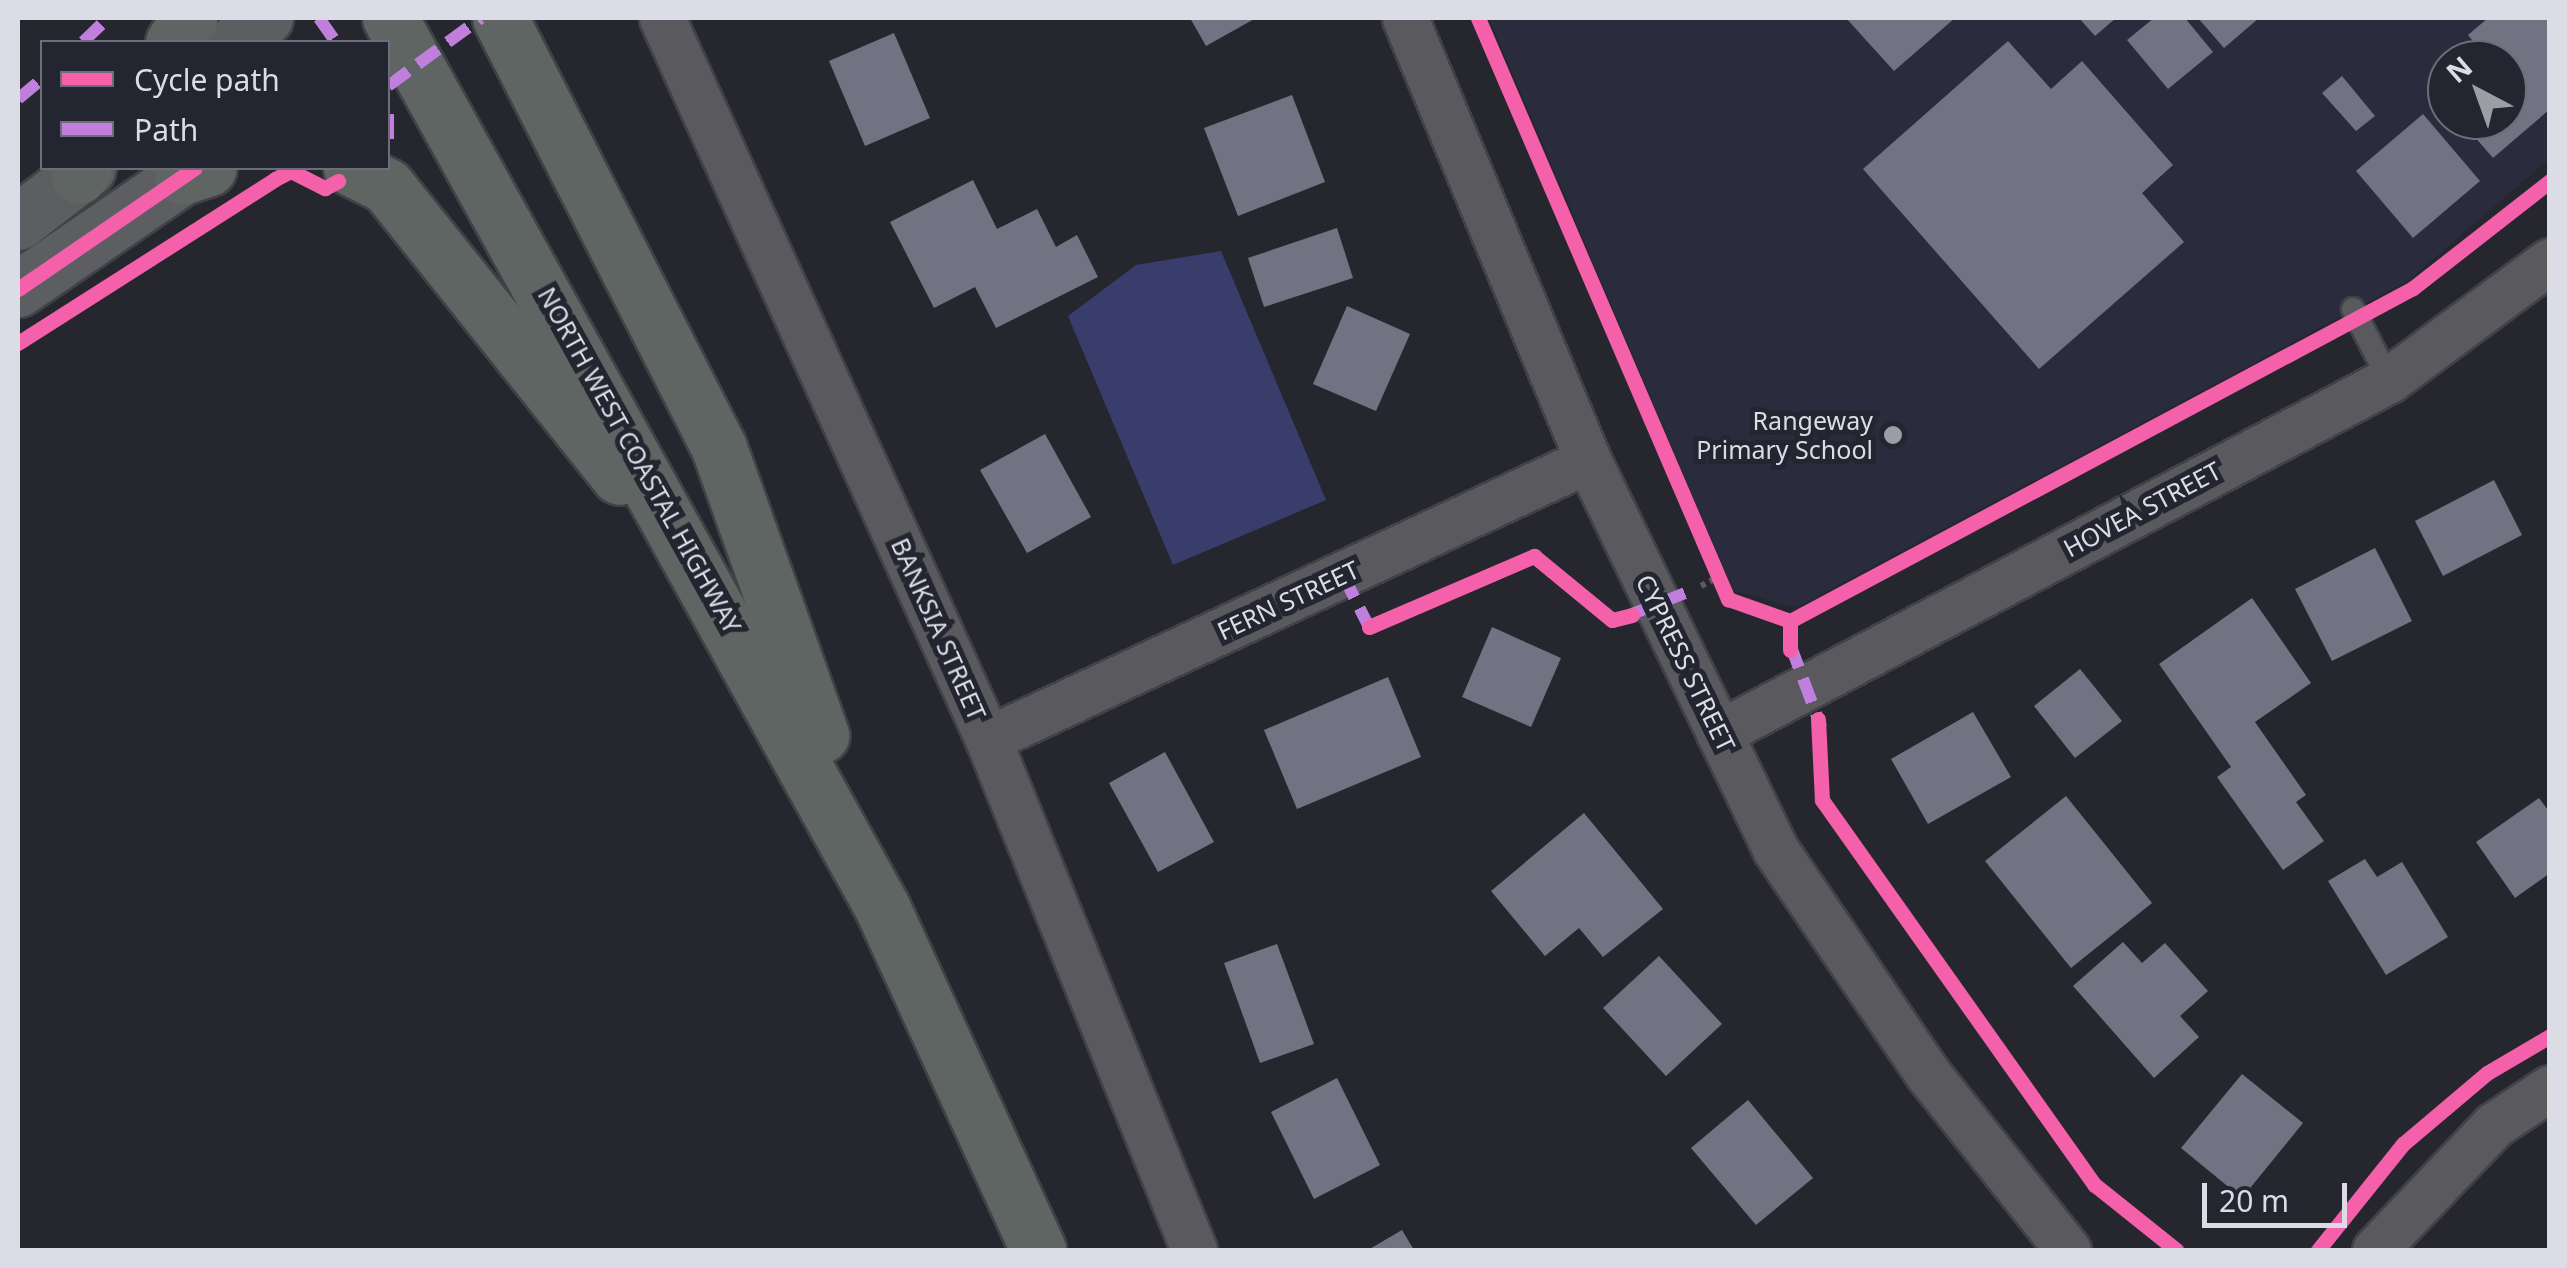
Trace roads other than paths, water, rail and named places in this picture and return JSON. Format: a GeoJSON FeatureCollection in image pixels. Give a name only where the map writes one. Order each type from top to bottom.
{"type":"FeatureCollection","features":[{"type":"Feature","properties":{"kind":"highway"},"geometry":{"type":"LineString","coordinates":[[174,40],[190,18]]}},
{"type":"Feature","properties":{"kind":"highway","name":"NORTH WEST COASTAL HIGHWAY"},"geometry":{"type":"LineString","coordinates":[[500,18],[720,448],[882,907]]}},
{"type":"Feature","properties":{"kind":"highway","name":"NORTH WEST COASTAL HIGHWAY"},"geometry":{"type":"LineString","coordinates":[[387,25],[721,605],[882,907],[1038,1250]]}},
{"type":"Feature","properties":{"kind":"highway"},"geometry":{"type":"LineString","coordinates":[[355,170],[387,186],[721,605]]}},
{"type":"Feature","properties":{"kind":"main road"},"geometry":{"type":"LineString","coordinates":[[238,40],[265,18]]}},
{"type":"Feature","properties":{"kind":"main road"},"geometry":{"type":"LineString","coordinates":[[18,222],[84,170]]}},
{"type":"Feature","properties":{"kind":"main road"},"geometry":{"type":"LineString","coordinates":[[18,289],[195,171]]}},
{"type":"Feature","properties":{"kind":"street","name":"BANKSIA STREET"},"geometry":{"type":"LineString","coordinates":[[662,18],[988,739],[1194,1250]]}},
{"type":"Feature","properties":{"kind":"street","name":"CYPRESS STREET"},"geometry":{"type":"LineString","coordinates":[[1405,18],[1588,460],[1786,865],[1928,1074],[2068,1250]]}},
{"type":"Feature","properties":{"kind":"street","name":"HOVEA STREET"},"geometry":{"type":"LineString","coordinates":[[1719,732],[2388,380],[2550,261]]}},
{"type":"Feature","properties":{"kind":"street","name":"FERN STREET"},"geometry":{"type":"LineString","coordinates":[[988,739],[1588,460]]}},
{"type":"Feature","properties":{"kind":"street"},"geometry":{"type":"LineString","coordinates":[[2376,1250],[2494,1125],[2550,1088]]}},
{"type":"Feature","properties":{"kind":"lane"},"geometry":{"type":"LineString","coordinates":[[2353,310],[2388,380]]}},
{"type":"Feature","properties":{"kind":"water"},"geometry":{"type":"Polygon","coordinates":[[[1221,251],[1326,500],[1173,565],[1068,316],[1136,265],[1221,251]]]}},
{"type":"Feature","properties":{"kind":"place","name":"Rangeway Primary School"},"geometry":{"type":"Point","coordinates":[1893,435]}}]}
